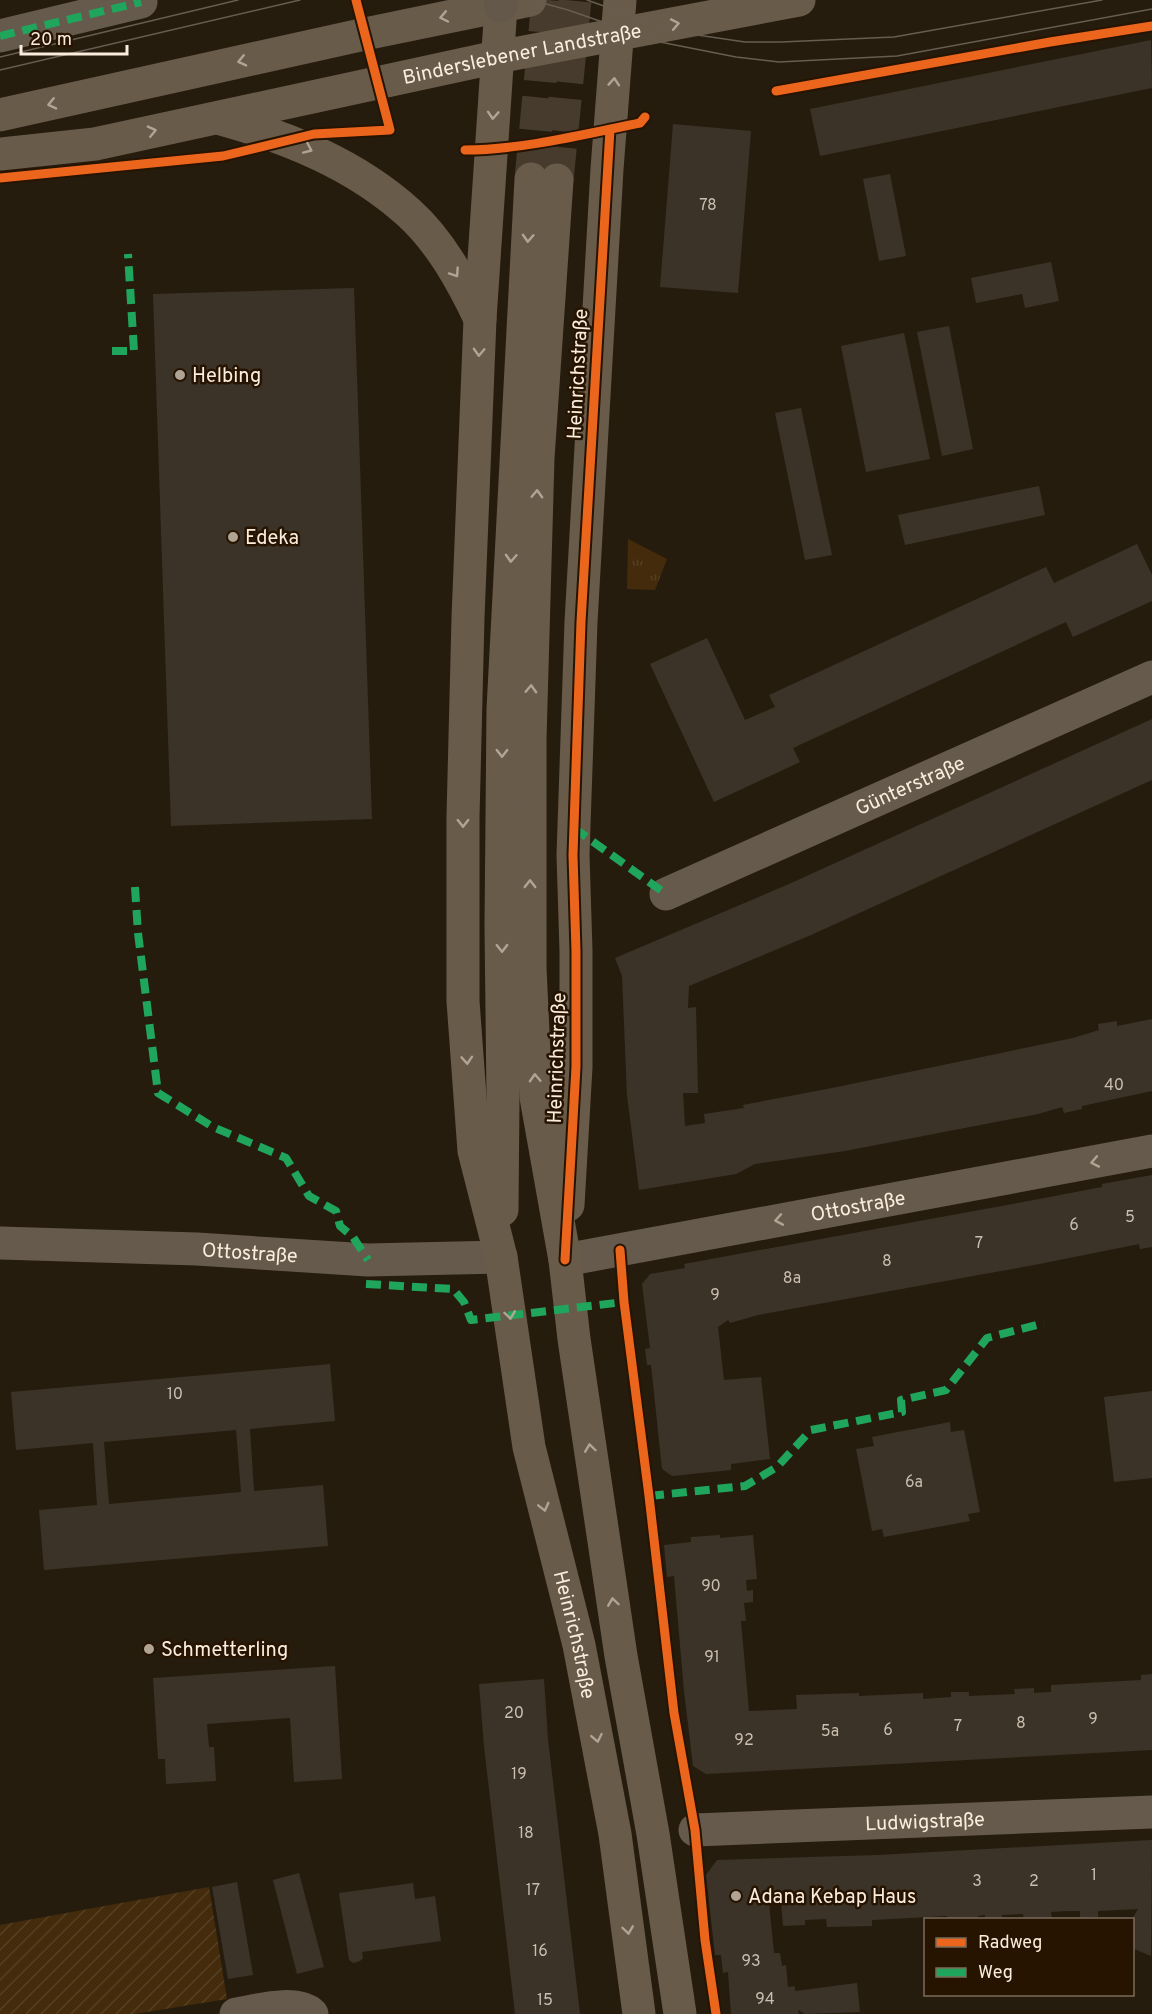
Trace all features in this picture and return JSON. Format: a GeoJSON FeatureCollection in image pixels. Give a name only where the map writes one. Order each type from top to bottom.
{"type":"FeatureCollection","features":[{"type":"Feature","properties":{"kind":"main road","name":"Heinrichstraße"},"geometry":{"type":"LineString","coordinates":[[565,1260],[576,1067],[573,855],[581,622],[606,181],[620,0]]}},
{"type":"Feature","properties":{"kind":"main road","name":"Binderslebener Landstraße"},"geometry":{"type":"LineString","coordinates":[[0,154],[95,144],[497,57],[799,0]]}},
{"type":"Feature","properties":{"kind":"main road"},"geometry":{"type":"LineString","coordinates":[[0,115],[511,2],[497,57],[480,319]]}},
{"type":"Feature","properties":{"kind":"main road"},"geometry":{"type":"LineString","coordinates":[[213,117],[286,139],[328,158],[383,193],[410,214],[436,244],[465,287],[480,319]]}},
{"type":"Feature","properties":{"kind":"main road","name":"Heinrichstraße"},"geometry":{"type":"LineString","coordinates":[[501,1257],[503,709],[544,179],[530,739],[530,968],[536,1097],[565,1260],[574,1339],[621,1656],[653,1834],[680,2014]]}},
{"type":"Feature","properties":{"kind":"main road","name":"Heinrichstraße"},"geometry":{"type":"LineString","coordinates":[[480,319],[468,618],[463,818],[463,1001],[474,1151],[501,1257],[529,1447],[579,1645],[615,1834],[639,2014]]}},
{"type":"Feature","properties":{"kind":"street"},"geometry":{"type":"LineString","coordinates":[[0,36],[141,2]]}},
{"type":"Feature","properties":{"kind":"street","name":"Günterstraße"},"geometry":{"type":"LineString","coordinates":[[666,894],[1152,677]]}},
{"type":"Feature","properties":{"kind":"street","name":"Ottostraße"},"geometry":{"type":"LineString","coordinates":[[565,1260],[1152,1151]]}},
{"type":"Feature","properties":{"kind":"street","name":"Ottostraße"},"geometry":{"type":"LineString","coordinates":[[0,1243],[197,1249],[368,1260],[501,1257]]}},
{"type":"Feature","properties":{"kind":"street","name":"Ludwigstraße"},"geometry":{"type":"LineString","coordinates":[[695,1830],[1152,1812]]}},
{"type":"Feature","properties":{"kind":"street"},"geometry":{"type":"LineString","coordinates":[[236,2014],[278,2007],[307,2009],[312,2014]]}},
{"type":"Feature","properties":{"kind":"green space"},"geometry":{"type":"Polygon","coordinates":[[[628,539],[667,559],[655,590],[627,589],[628,539]]]}},
{"type":"Feature","properties":{"kind":"green space"},"geometry":{"type":"Polygon","coordinates":[[[209,1887],[227,1999],[135,2014],[0,2014],[0,1925],[209,1887]]]}},
{"type":"Feature","properties":{"kind":"building"},"geometry":{"type":"Polygon","coordinates":[[[1151,40],[1152,88],[820,156],[810,109],[1151,40]]]}},
{"type":"Feature","properties":{"kind":"building"},"geometry":{"type":"Polygon","coordinates":[[[673,124],[751,131],[738,293],[660,287],[673,124]]]}},
{"type":"Feature","properties":{"kind":"building"},"geometry":{"type":"Polygon","coordinates":[[[890,174],[906,256],[879,261],[863,179],[890,174]]]}},
{"type":"Feature","properties":{"kind":"building"},"geometry":{"type":"Polygon","coordinates":[[[1051,262],[1059,301],[1025,308],[1022,294],[976,303],[971,278],[1051,262]]]}},
{"type":"Feature","properties":{"kind":"building"},"geometry":{"type":"Polygon","coordinates":[[[354,288],[372,819],[171,826],[153,294],[354,288]]]}},
{"type":"Feature","properties":{"kind":"building"},"geometry":{"type":"Polygon","coordinates":[[[949,326],[973,449],[942,456],[917,332],[949,326]]]}},
{"type":"Feature","properties":{"kind":"building"},"geometry":{"type":"Polygon","coordinates":[[[904,333],[930,459],[866,472],[841,346],[904,333]]]}},
{"type":"Feature","properties":{"kind":"building"},"geometry":{"type":"Polygon","coordinates":[[[801,408],[832,555],[805,560],[775,413],[801,408]]]}},
{"type":"Feature","properties":{"kind":"building"},"geometry":{"type":"Polygon","coordinates":[[[1039,486],[1045,515],[905,545],[898,515],[1039,486]]]}},
{"type":"Feature","properties":{"kind":"building"},"geometry":{"type":"Polygon","coordinates":[[[1137,544],[1152,575],[1152,601],[1073,637],[1066,622],[793,748],[800,762],[714,802],[650,664],[707,638],[745,720],[775,707],[769,695],[1046,567],[1054,583],[1137,544]]]}},
{"type":"Feature","properties":{"kind":"building"},"geometry":{"type":"Polygon","coordinates":[[[1152,719],[1152,780],[811,935],[689,986],[688,1008],[696,1007],[698,1093],[683,1093],[685,1126],[705,1123],[704,1114],[744,1108],[743,1105],[1073,1038],[1099,1030],[1098,1024],[1117,1021],[1117,1026],[1152,1019],[1152,1091],[1082,1106],[1082,1109],[1064,1113],[1062,1107],[1038,1114],[845,1151],[755,1164],[736,1174],[639,1190],[627,1095],[622,976],[615,958],[789,884],[1152,719]]]}},
{"type":"Feature","properties":{"kind":"building"},"geometry":{"type":"Polygon","coordinates":[[[1152,1175],[1152,1247],[1140,1249],[1139,1244],[758,1315],[730,1323],[728,1320],[718,1327],[724,1380],[761,1377],[770,1459],[731,1464],[731,1470],[672,1476],[662,1469],[651,1365],[647,1365],[645,1349],[650,1348],[642,1284],[650,1274],[685,1268],[684,1264],[1102,1187],[1102,1184],[1152,1175]]]}},
{"type":"Feature","properties":{"kind":"building"},"geometry":{"type":"Polygon","coordinates":[[[330,1364],[335,1421],[250,1429],[254,1491],[323,1485],[328,1546],[44,1570],[39,1510],[97,1505],[93,1443],[16,1450],[11,1392],[330,1364]],[[236,1430],[104,1442],[109,1504],[241,1492],[236,1430]]]}},
{"type":"Feature","properties":{"kind":"building"},"geometry":{"type":"Polygon","coordinates":[[[1152,1391],[1152,1478],[1114,1482],[1104,1397],[1152,1391]]]}},
{"type":"Feature","properties":{"kind":"building"},"geometry":{"type":"Polygon","coordinates":[[[950,1422],[951,1432],[964,1430],[980,1512],[968,1514],[970,1521],[884,1537],[882,1529],[872,1531],[856,1449],[874,1446],[872,1437],[950,1422]]]}},
{"type":"Feature","properties":{"kind":"building"},"geometry":{"type":"Polygon","coordinates":[[[720,1535],[720,1538],[753,1535],[757,1579],[746,1580],[747,1591],[753,1590],[753,1602],[744,1603],[746,1621],[741,1621],[749,1711],[797,1709],[796,1695],[859,1693],[859,1696],[923,1693],[923,1699],[951,1697],[951,1692],[969,1692],[969,1696],[1015,1694],[1014,1689],[1034,1688],[1034,1693],[1051,1692],[1051,1685],[1141,1680],[1141,1675],[1152,1674],[1152,1750],[706,1774],[693,1766],[674,1576],[667,1577],[664,1545],[691,1542],[691,1537],[720,1535]]]}},
{"type":"Feature","properties":{"kind":"building"},"geometry":{"type":"Polygon","coordinates":[[[335,1666],[342,1779],[294,1782],[290,1718],[207,1724],[209,1747],[214,1747],[216,1781],[166,1784],[165,1759],[158,1759],[153,1678],[335,1666]]]}},
{"type":"Feature","properties":{"kind":"building"},"geometry":{"type":"Polygon","coordinates":[[[544,1679],[548,1739],[580,2014],[515,2014],[484,1746],[479,1684],[544,1679]]]}},
{"type":"Feature","properties":{"kind":"building"},"geometry":{"type":"Polygon","coordinates":[[[1152,1840],[1151,1956],[1134,1949],[1133,1918],[1138,1909],[1098,1911],[1098,1917],[1080,1918],[1080,1911],[1051,1912],[1052,1918],[1024,1918],[1023,1914],[1002,1915],[1002,1918],[985,1918],[985,1915],[978,1916],[978,1918],[947,1918],[947,1916],[872,1920],[872,1926],[827,1927],[826,1919],[805,1920],[805,1925],[783,1926],[781,1902],[769,1903],[774,1953],[780,1953],[782,1966],[786,1965],[788,1987],[795,1986],[795,1991],[857,1983],[860,2012],[805,2014],[798,2010],[799,2014],[731,2014],[728,1972],[723,1973],[721,1955],[715,1955],[706,1875],[717,1860],[878,1855],[1152,1840]]]}},
{"type":"Feature","properties":{"kind":"building"},"geometry":{"type":"Polygon","coordinates":[[[299,1873],[324,1967],[297,1974],[273,1880],[299,1873]]]}},
{"type":"Feature","properties":{"kind":"building"},"geometry":{"type":"Polygon","coordinates":[[[237,1882],[253,1975],[228,1979],[212,1887],[237,1882]]]}},
{"type":"Feature","properties":{"kind":"building"},"geometry":{"type":"Polygon","coordinates":[[[413,1883],[415,1899],[435,1896],[441,1941],[362,1952],[363,1958],[360,1961],[353,1963],[349,1960],[339,1893],[413,1883]]]}},
{"type":"Feature","properties":{"kind":"tunnel"},"geometry":{"type":"LineString","coordinates":[[531,179],[548,0]]}},
{"type":"Feature","properties":{"kind":"tunnel"},"geometry":{"type":"LineString","coordinates":[[557,180],[575,0]]}},
{"type":"Feature","properties":{"kind":"tram line"},"geometry":{"type":"LineString","coordinates":[[0,57],[238,0]]}},
{"type":"Feature","properties":{"kind":"tram line"},"geometry":{"type":"LineString","coordinates":[[0,70],[300,0]]}},
{"type":"Feature","properties":{"kind":"tram line"},"geometry":{"type":"LineString","coordinates":[[532,0],[660,42],[736,57],[779,62],[897,56],[1152,9]]}},
{"type":"Feature","properties":{"kind":"tram line"},"geometry":{"type":"LineString","coordinates":[[587,0],[677,32],[745,42],[894,37],[1102,0]]}},
{"type":"Feature","properties":{"kind":"marked path"},"geometry":{"type":"LineString","coordinates":[[0,36],[141,2]]}},
{"type":"Feature","properties":{"kind":"marked path"},"geometry":{"type":"LineString","coordinates":[[112,351],[134,351],[128,254]]}},
{"type":"Feature","properties":{"kind":"marked path"},"geometry":{"type":"LineString","coordinates":[[574,828],[666,894]]}},
{"type":"Feature","properties":{"kind":"marked path"},"geometry":{"type":"LineString","coordinates":[[135,887],[138,933],[158,1093],[213,1127],[286,1158],[309,1196],[336,1211],[340,1226],[353,1237],[368,1260]]}},
{"type":"Feature","properties":{"kind":"marked path"},"geometry":{"type":"LineString","coordinates":[[366,1284],[453,1289],[464,1302],[471,1320],[624,1302]]}},
{"type":"Feature","properties":{"kind":"marked path"},"geometry":{"type":"LineString","coordinates":[[649,1496],[745,1486],[777,1467],[811,1430],[902,1412],[901,1400],[946,1390],[987,1338],[1044,1323]]}},
{"type":"Feature","properties":{"kind":"cycle path"},"geometry":{"type":"LineString","coordinates":[[0,178],[223,156],[314,134],[390,130],[356,0]]}},
{"type":"Feature","properties":{"kind":"cycle path"},"geometry":{"type":"LineString","coordinates":[[776,91],[1152,26]]}},
{"type":"Feature","properties":{"kind":"cycle path"},"geometry":{"type":"LineString","coordinates":[[465,150],[553,141],[640,123],[645,117]]}},
{"type":"Feature","properties":{"kind":"cycle path"},"geometry":{"type":"LineString","coordinates":[[565,1260],[576,1067],[573,855],[581,622],[610,129]]}},
{"type":"Feature","properties":{"kind":"cycle path"},"geometry":{"type":"LineString","coordinates":[[620,1250],[624,1302],[674,1713],[695,1830],[705,1940],[716,2014]]}},
{"type":"Feature","properties":{"kind":"place","name":"Helbing"},"geometry":{"type":"Point","coordinates":[180,375]}},
{"type":"Feature","properties":{"kind":"place","name":"Edeka"},"geometry":{"type":"Point","coordinates":[233,537]}},
{"type":"Feature","properties":{"kind":"place","name":"Schmetterling"},"geometry":{"type":"Point","coordinates":[149,1649]}},
{"type":"Feature","properties":{"kind":"place","name":"Adana Kebap Haus"},"geometry":{"type":"Point","coordinates":[736,1896]}}]}
